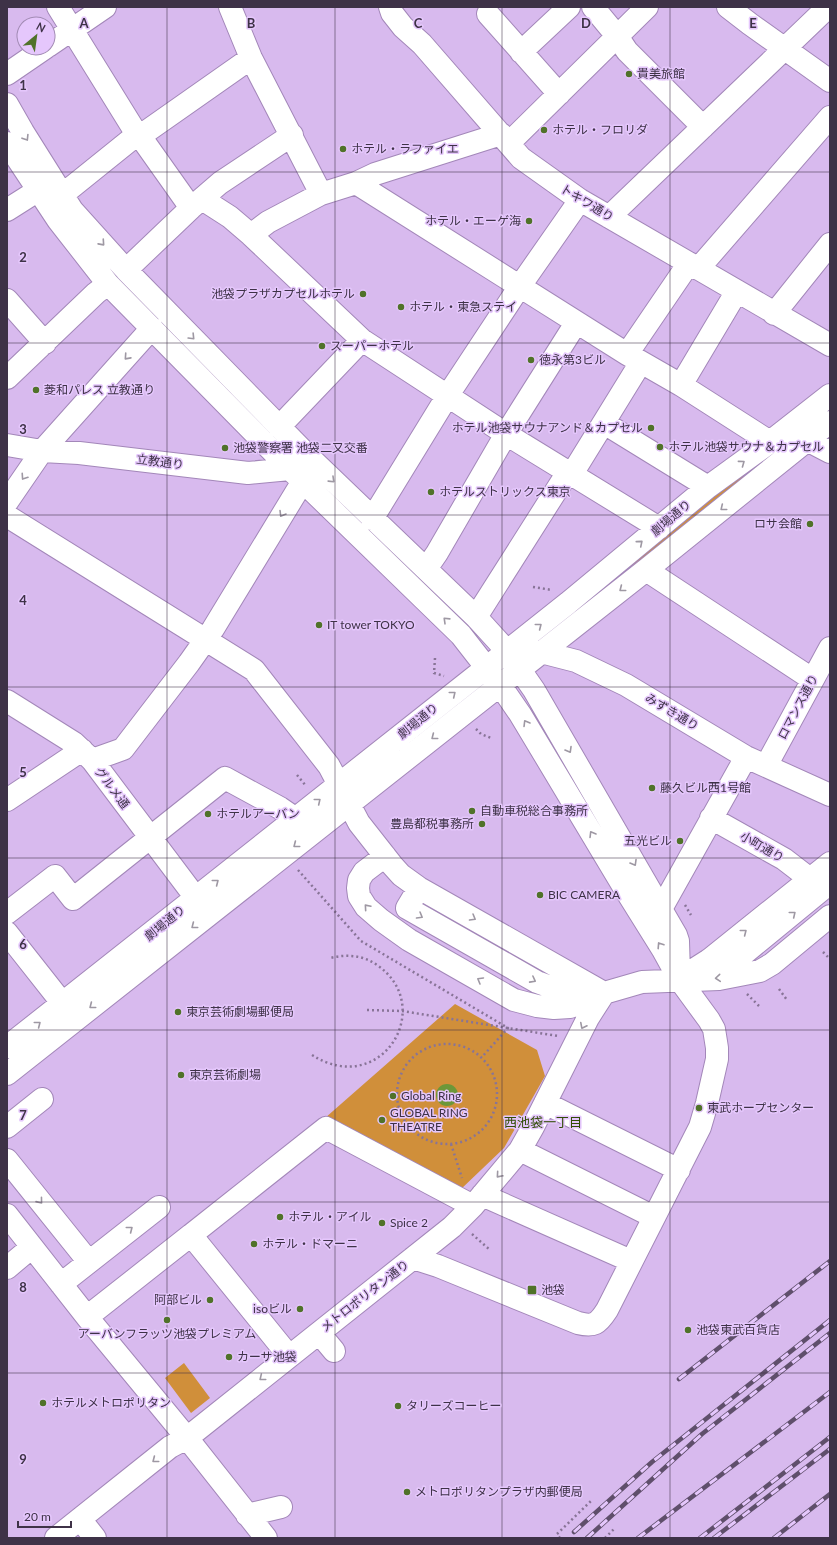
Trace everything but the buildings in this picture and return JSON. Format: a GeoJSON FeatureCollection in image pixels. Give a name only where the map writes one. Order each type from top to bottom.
{"type":"FeatureCollection","features":[{"type":"Feature","properties":{"kind":"street"},"geometry":{"type":"LineString","coordinates":[[58,7],[136,133],[196,203],[230,217],[362,340],[506,434],[659,528]]}},
{"type":"Feature","properties":{"kind":"street"},"geometry":{"type":"LineString","coordinates":[[56,41],[105,7]]}},
{"type":"Feature","properties":{"kind":"street"},"geometry":{"type":"LineString","coordinates":[[230,7],[252,58],[321,194]]}},
{"type":"Feature","properties":{"kind":"street","name":"トキワ通り"},"geometry":{"type":"LineString","coordinates":[[390,7],[392,13],[403,27],[422,44],[521,158],[580,200],[774,314],[830,345]]}},
{"type":"Feature","properties":{"kind":"street"},"geometry":{"type":"LineString","coordinates":[[521,52],[569,7]]}},
{"type":"Feature","properties":{"kind":"street"},"geometry":{"type":"LineString","coordinates":[[593,7],[617,36],[627,51],[703,127]]}},
{"type":"Feature","properties":{"kind":"street"},"geometry":{"type":"LineString","coordinates":[[251,235],[268,222],[321,194],[356,183],[375,174],[505,139],[559,94],[647,7]]}},
{"type":"Feature","properties":{"kind":"street"},"geometry":{"type":"LineString","coordinates":[[728,7],[830,81]]}},
{"type":"Feature","properties":{"kind":"street"},"geometry":{"type":"LineString","coordinates":[[609,216],[828,7]]}},
{"type":"Feature","properties":{"kind":"street"},"geometry":{"type":"LineString","coordinates":[[488,14],[559,94]]}},
{"type":"Feature","properties":{"kind":"street"},"geometry":{"type":"LineString","coordinates":[[7,74],[33,56]]}},
{"type":"Feature","properties":{"kind":"street"},"geometry":{"type":"LineString","coordinates":[[62,195],[134,138],[140,136],[252,58]]}},
{"type":"Feature","properties":{"kind":"street"},"geometry":{"type":"LineString","coordinates":[[7,104],[72,210],[126,270],[279,427],[372,519],[476,617],[507,651],[534,690],[671,907],[678,941],[679,979]]}},
{"type":"Feature","properties":{"kind":"street"},"geometry":{"type":"LineString","coordinates":[[476,617],[604,423],[634,358],[693,266],[830,117]]}},
{"type":"Feature","properties":{"kind":"street"},"geometry":{"type":"LineString","coordinates":[[126,270],[196,203],[220,183],[292,135]]}},
{"type":"Feature","properties":{"kind":"street"},"geometry":{"type":"LineString","coordinates":[[7,143],[37,191],[108,284],[296,475],[461,635],[487,667],[520,714],[663,950],[679,979],[714,1029],[717,1048],[716,1059],[700,1127],[632,1261],[608,1288],[602,1319],[595,1324],[586,1325],[578,1323],[438,1266],[413,1258]]}},
{"type":"Feature","properties":{"kind":"street"},"geometry":{"type":"LineString","coordinates":[[356,183],[576,323],[681,385],[770,442]]}},
{"type":"Feature","properties":{"kind":"street"},"geometry":{"type":"LineString","coordinates":[[7,210],[37,191]]}},
{"type":"Feature","properties":{"kind":"street"},"geometry":{"type":"LineString","coordinates":[[372,519],[448,396],[520,286],[580,200]]}},
{"type":"Feature","properties":{"kind":"street"},"geometry":{"type":"LineString","coordinates":[[774,314],[830,244]]}},
{"type":"Feature","properties":{"kind":"street"},"geometry":{"type":"LineString","coordinates":[[7,378],[96,293],[108,284]]}},
{"type":"Feature","properties":{"kind":"street"},"geometry":{"type":"LineString","coordinates":[[681,385],[737,291]]}},
{"type":"Feature","properties":{"kind":"street"},"geometry":{"type":"LineString","coordinates":[[7,300],[45,343]]}},
{"type":"Feature","properties":{"kind":"street"},"geometry":{"type":"LineString","coordinates":[[426,569],[438,553],[506,434],[576,323]]}},
{"type":"Feature","properties":{"kind":"street"},"geometry":{"type":"LineString","coordinates":[[7,502],[42,451],[152,328]]}},
{"type":"Feature","properties":{"kind":"street"},"geometry":{"type":"LineString","coordinates":[[279,427],[362,340]]}},
{"type":"Feature","properties":{"kind":"street","name":"劇場通り"},"geometry":{"type":"LineString","coordinates":[[7,1048],[568,603],[708,487],[770,442],[830,395]]}},
{"type":"Feature","properties":{"kind":"street","name":"劇場通り"},"geometry":{"type":"LineString","coordinates":[[7,1074],[646,570],[830,422]]}},
{"type":"Feature","properties":{"kind":"street"},"geometry":{"type":"LineString","coordinates":[[604,423],[708,487]]}},
{"type":"Feature","properties":{"kind":"street"},"geometry":{"type":"LineString","coordinates":[[807,440],[830,452]]}},
{"type":"Feature","properties":{"kind":"street","name":"立教通り"},"geometry":{"type":"LineString","coordinates":[[7,445],[42,451],[94,455],[248,473],[296,475]]}},
{"type":"Feature","properties":{"kind":"street"},"geometry":{"type":"LineString","coordinates":[[7,800],[87,755],[123,749],[189,664],[205,640],[296,475],[309,457]]}},
{"type":"Feature","properties":{"kind":"street"},"geometry":{"type":"LineString","coordinates":[[7,516],[254,670],[328,766],[359,823],[401,875],[419,888],[604,993]]}},
{"type":"Feature","properties":{"kind":"street"},"geometry":{"type":"LineString","coordinates":[[646,570],[812,679]]}},
{"type":"Feature","properties":{"kind":"street","name":"ロマンス通り"},"geometry":{"type":"LineString","coordinates":[[766,766],[830,648]]}},
{"type":"Feature","properties":{"kind":"street","name":"みずき通り"},"geometry":{"type":"LineString","coordinates":[[507,651],[541,652],[578,662],[626,684],[746,757],[830,796]]}},
{"type":"Feature","properties":{"kind":"street","name":"グルメ通"},"geometry":{"type":"LineString","coordinates":[[7,701],[74,743],[87,755],[196,898]]}},
{"type":"Feature","properties":{"kind":"street"},"geometry":{"type":"LineString","coordinates":[[671,907],[711,818],[746,757]]}},
{"type":"Feature","properties":{"kind":"street"},"geometry":{"type":"LineString","coordinates":[[7,913],[55,876],[73,899],[225,778],[280,808],[296,819]]}},
{"type":"Feature","properties":{"kind":"street","name":"小町通り"},"geometry":{"type":"LineString","coordinates":[[711,818],[820,881]]}},
{"type":"Feature","properties":{"kind":"street"},"geometry":{"type":"LineString","coordinates":[[385,856],[364,872],[359,880],[359,896],[366,907],[399,934],[514,1000],[543,1007],[570,1007],[604,993],[642,982],[719,978],[760,971],[772,964],[830,916]]}},
{"type":"Feature","properties":{"kind":"street"},"geometry":{"type":"LineString","coordinates":[[679,979],[709,960],[820,881],[830,863]]}},
{"type":"Feature","properties":{"kind":"street"},"geometry":{"type":"LineString","coordinates":[[7,933],[63,1004]]}},
{"type":"Feature","properties":{"kind":"street","name":"メトロポリタン通り"},"geometry":{"type":"LineString","coordinates":[[56,1538],[170,1447],[187,1438],[319,1333],[373,1281],[413,1258],[452,1227],[520,1150],[588,1018],[604,993]]}},
{"type":"Feature","properties":{"kind":"street"},"geometry":{"type":"LineString","coordinates":[[7,1127],[42,1099]]}},
{"type":"Feature","properties":{"kind":"street"},"geometry":{"type":"LineString","coordinates":[[545,1104],[679,1170]]}},
{"type":"Feature","properties":{"kind":"street"},"geometry":{"type":"LineString","coordinates":[[87,1317],[326,1128],[477,1200],[632,1261]]}},
{"type":"Feature","properties":{"kind":"street"},"geometry":{"type":"LineString","coordinates":[[520,1150],[654,1217]]}},
{"type":"Feature","properties":{"kind":"street"},"geometry":{"type":"LineString","coordinates":[[7,1160],[16,1182],[89,1262]]}},
{"type":"Feature","properties":{"kind":"street"},"geometry":{"type":"LineString","coordinates":[[61,1284],[159,1206]]}},
{"type":"Feature","properties":{"kind":"street"},"geometry":{"type":"LineString","coordinates":[[7,1215],[87,1317],[187,1438],[266,1538]]}},
{"type":"Feature","properties":{"kind":"street"},"geometry":{"type":"LineString","coordinates":[[191,1235],[289,1356]]}},
{"type":"Feature","properties":{"kind":"street"},"geometry":{"type":"LineString","coordinates":[[7,1268],[32,1247]]}},
{"type":"Feature","properties":{"kind":"street"},"geometry":{"type":"LineString","coordinates":[[319,1333],[334,1352]]}},
{"type":"Feature","properties":{"kind":"street"},"geometry":{"type":"LineString","coordinates":[[247,1515],[281,1507]]}},
{"type":"Feature","properties":{"kind":"street"},"geometry":{"type":"LineString","coordinates":[[80,1519],[95,1538]]}},
{"type":"Feature","properties":{"kind":"path"},"geometry":{"type":"LineString","coordinates":[[533,586],[557,590]]}},
{"type":"Feature","properties":{"kind":"path"},"geometry":{"type":"LineString","coordinates":[[435,658],[434,673],[445,676]]}},
{"type":"Feature","properties":{"kind":"path"},"geometry":{"type":"LineString","coordinates":[[471,724],[481,734],[491,738]]}},
{"type":"Feature","properties":{"kind":"path"},"geometry":{"type":"LineString","coordinates":[[297,775],[306,786]]}},
{"type":"Feature","properties":{"kind":"path"},"geometry":{"type":"LineString","coordinates":[[671,907],[683,903],[691,915]]}},
{"type":"Feature","properties":{"kind":"path"},"geometry":{"type":"LineString","coordinates":[[823,952],[830,959]]}},
{"type":"Feature","properties":{"kind":"path"},"geometry":{"type":"LineString","coordinates":[[312,1055],[328,1064],[336,1066],[354,1067],[374,1060],[386,1051],[397,1036],[402,1020],[402,1011],[398,991],[394,983],[381,968],[373,963],[354,956],[330,958]]}},
{"type":"Feature","properties":{"kind":"path"},"geometry":{"type":"LineString","coordinates":[[779,989],[787,1000]]}},
{"type":"Feature","properties":{"kind":"path"},"geometry":{"type":"LineString","coordinates":[[743,991],[760,1006]]}},
{"type":"Feature","properties":{"kind":"path"},"geometry":{"type":"LineString","coordinates":[[367,1010],[402,1011],[564,1038]]}},
{"type":"Feature","properties":{"kind":"path"},"geometry":{"type":"LineString","coordinates":[[482,1058],[508,1028]]}},
{"type":"Feature","properties":{"kind":"path"},"geometry":{"type":"LineString","coordinates":[[440,1044],[462,1046],[482,1058],[494,1077],[497,1088],[497,1100],[494,1111],[485,1126],[472,1138],[451,1144],[439,1144],[418,1136],[403,1120],[398,1110],[396,1099],[396,1087],[399,1076],[411,1058],[430,1046],[440,1044]]}},
{"type":"Feature","properties":{"kind":"path"},"geometry":{"type":"LineString","coordinates":[[451,1144],[477,1200]]}},
{"type":"Feature","properties":{"kind":"path"},"geometry":{"type":"LineString","coordinates":[[468,1231],[490,1250]]}},
{"type":"Feature","properties":{"kind":"path"},"geometry":{"type":"LineString","coordinates":[[560,1538],[557,1534],[592,1500]]}},
{"type":"Feature","properties":{"kind":"path"},"geometry":{"type":"LineString","coordinates":[[604,1538],[614,1529]]}},
{"type":"Feature","properties":{"kind":"shaded area"},"geometry":{"type":"Polygon","coordinates":[[[830,407],[830,412],[670,538],[585,600],[699,508],[830,407]]]}},
{"type":"Feature","properties":{"kind":"shaded area"},"geometry":{"type":"Polygon","coordinates":[[[455,1004],[537,1050],[545,1076],[504,1148],[459,1191],[325,1118],[455,1004]]]}},
{"type":"Feature","properties":{"kind":"shaded area"},"geometry":{"type":"Polygon","coordinates":[[[447,1084],[455,1087],[458,1095],[455,1103],[447,1106],[439,1103],[436,1095],[439,1087],[447,1084]]]}},
{"type":"Feature","properties":{"kind":"shaded area"},"geometry":{"type":"Polygon","coordinates":[[[184,1363],[210,1398],[191,1413],[165,1378],[184,1363]]]}},
{"type":"Feature","properties":{"kind":"railway"},"geometry":{"type":"LineString","coordinates":[[679,1379],[830,1261]]}},
{"type":"Feature","properties":{"kind":"railway"},"geometry":{"type":"LineString","coordinates":[[574,1532],[652,1462],[830,1320]]}},
{"type":"Feature","properties":{"kind":"railway"},"geometry":{"type":"LineString","coordinates":[[587,1538],[702,1434],[830,1333]]}},
{"type":"Feature","properties":{"kind":"railway"},"geometry":{"type":"LineString","coordinates":[[638,1538],[830,1392]]}},
{"type":"Feature","properties":{"kind":"railway"},"geometry":{"type":"LineString","coordinates":[[700,1538],[830,1437]]}},
{"type":"Feature","properties":{"kind":"railway"},"geometry":{"type":"LineString","coordinates":[[714,1538],[830,1449]]}},
{"type":"Feature","properties":{"kind":"railway"},"geometry":{"type":"LineString","coordinates":[[774,1538],[830,1494]]}},
{"type":"Feature","properties":{"kind":"place","name":"貴美旅館"},"geometry":{"type":"Point","coordinates":[629,74]}},
{"type":"Feature","properties":{"kind":"place","name":"ホテル・フロリダ"},"geometry":{"type":"Point","coordinates":[544,130]}},
{"type":"Feature","properties":{"kind":"place","name":"ホテル・ラファイエ"},"geometry":{"type":"Point","coordinates":[343,149]}},
{"type":"Feature","properties":{"kind":"place","name":"ホテル・エーゲ海"},"geometry":{"type":"Point","coordinates":[529,221]}},
{"type":"Feature","properties":{"kind":"place","name":"池袋プラザカプセルホテル"},"geometry":{"type":"Point","coordinates":[363,294]}},
{"type":"Feature","properties":{"kind":"place","name":"ホテル・東急ステイ"},"geometry":{"type":"Point","coordinates":[401,307]}},
{"type":"Feature","properties":{"kind":"place","name":"スーパーホテル"},"geometry":{"type":"Point","coordinates":[322,346]}},
{"type":"Feature","properties":{"kind":"place","name":"徳永第3ビル"},"geometry":{"type":"Point","coordinates":[531,360]}},
{"type":"Feature","properties":{"kind":"place","name":"菱和パレス 立教通り"},"geometry":{"type":"Point","coordinates":[36,390]}},
{"type":"Feature","properties":{"kind":"place","name":"ホテル池袋サウナアンド＆カプセル"},"geometry":{"type":"Point","coordinates":[651,428]}},
{"type":"Feature","properties":{"kind":"place","name":"ホテル池袋サウナ＆カプセル"},"geometry":{"type":"Point","coordinates":[660,447]}},
{"type":"Feature","properties":{"kind":"place","name":"池袋警察署 池袋二又交番"},"geometry":{"type":"Point","coordinates":[225,448]}},
{"type":"Feature","properties":{"kind":"place","name":"ホテルストリックス東京"},"geometry":{"type":"Point","coordinates":[431,492]}},
{"type":"Feature","properties":{"kind":"place","name":"ロサ会館"},"geometry":{"type":"Point","coordinates":[810,524]}},
{"type":"Feature","properties":{"kind":"place","name":"IT tower TOKYO"},"geometry":{"type":"Point","coordinates":[319,625]}},
{"type":"Feature","properties":{"kind":"place","name":"藤久ビル西1号館"},"geometry":{"type":"Point","coordinates":[652,788]}},
{"type":"Feature","properties":{"kind":"place","name":"自動車税総合事務所"},"geometry":{"type":"Point","coordinates":[472,811]}},
{"type":"Feature","properties":{"kind":"place","name":"ホテルアーバン"},"geometry":{"type":"Point","coordinates":[208,814]}},
{"type":"Feature","properties":{"kind":"place","name":"豊島都税事務所"},"geometry":{"type":"Point","coordinates":[482,824]}},
{"type":"Feature","properties":{"kind":"place","name":"五光ビル"},"geometry":{"type":"Point","coordinates":[680,841]}},
{"type":"Feature","properties":{"kind":"place","name":"BIC CAMERA"},"geometry":{"type":"Point","coordinates":[540,895]}},
{"type":"Feature","properties":{"kind":"place","name":"東京芸術劇場郵便局"},"geometry":{"type":"Point","coordinates":[178,1012]}},
{"type":"Feature","properties":{"kind":"place","name":"東京芸術劇場"},"geometry":{"type":"Point","coordinates":[181,1075]}},
{"type":"Feature","properties":{"kind":"place","name":"Global Ring"},"geometry":{"type":"Point","coordinates":[393,1096]}},
{"type":"Feature","properties":{"kind":"place","name":"東武ホープセンター"},"geometry":{"type":"Point","coordinates":[699,1108]}},
{"type":"Feature","properties":{"kind":"place","name":"GLOBAL RING THEATRE"},"geometry":{"type":"Point","coordinates":[382,1120]}},
{"type":"Feature","properties":{"kind":"place","name":"ホテル・アイル"},"geometry":{"type":"Point","coordinates":[280,1217]}},
{"type":"Feature","properties":{"kind":"place","name":"Spice 2"},"geometry":{"type":"Point","coordinates":[382,1223]}},
{"type":"Feature","properties":{"kind":"place","name":"ホテル・ドマーニ"},"geometry":{"type":"Point","coordinates":[254,1244]}},
{"type":"Feature","properties":{"kind":"place","name":"池袋"},"geometry":{"type":"Point","coordinates":[532,1290]}},
{"type":"Feature","properties":{"kind":"place","name":"阿部ビル"},"geometry":{"type":"Point","coordinates":[210,1300]}},
{"type":"Feature","properties":{"kind":"place","name":"isoビル"},"geometry":{"type":"Point","coordinates":[300,1309]}},
{"type":"Feature","properties":{"kind":"place","name":"アーバンフラッツ池袋プレミアム"},"geometry":{"type":"Point","coordinates":[167,1320]}},
{"type":"Feature","properties":{"kind":"place","name":"池袋東武百貨店"},"geometry":{"type":"Point","coordinates":[688,1330]}},
{"type":"Feature","properties":{"kind":"place","name":"カーサ池袋"},"geometry":{"type":"Point","coordinates":[229,1357]}},
{"type":"Feature","properties":{"kind":"place","name":"ホテルメトロポリタン"},"geometry":{"type":"Point","coordinates":[43,1403]}},
{"type":"Feature","properties":{"kind":"place","name":"タリーズコーヒー"},"geometry":{"type":"Point","coordinates":[398,1406]}},
{"type":"Feature","properties":{"kind":"place","name":"メトロポリタンプラザ内郵便局"},"geometry":{"type":"Point","coordinates":[407,1492]}},
{"type":"Feature","properties":{"kind":"district","name":"西池袋一丁目"},"geometry":{"type":"Point","coordinates":[543,1122]}}]}
